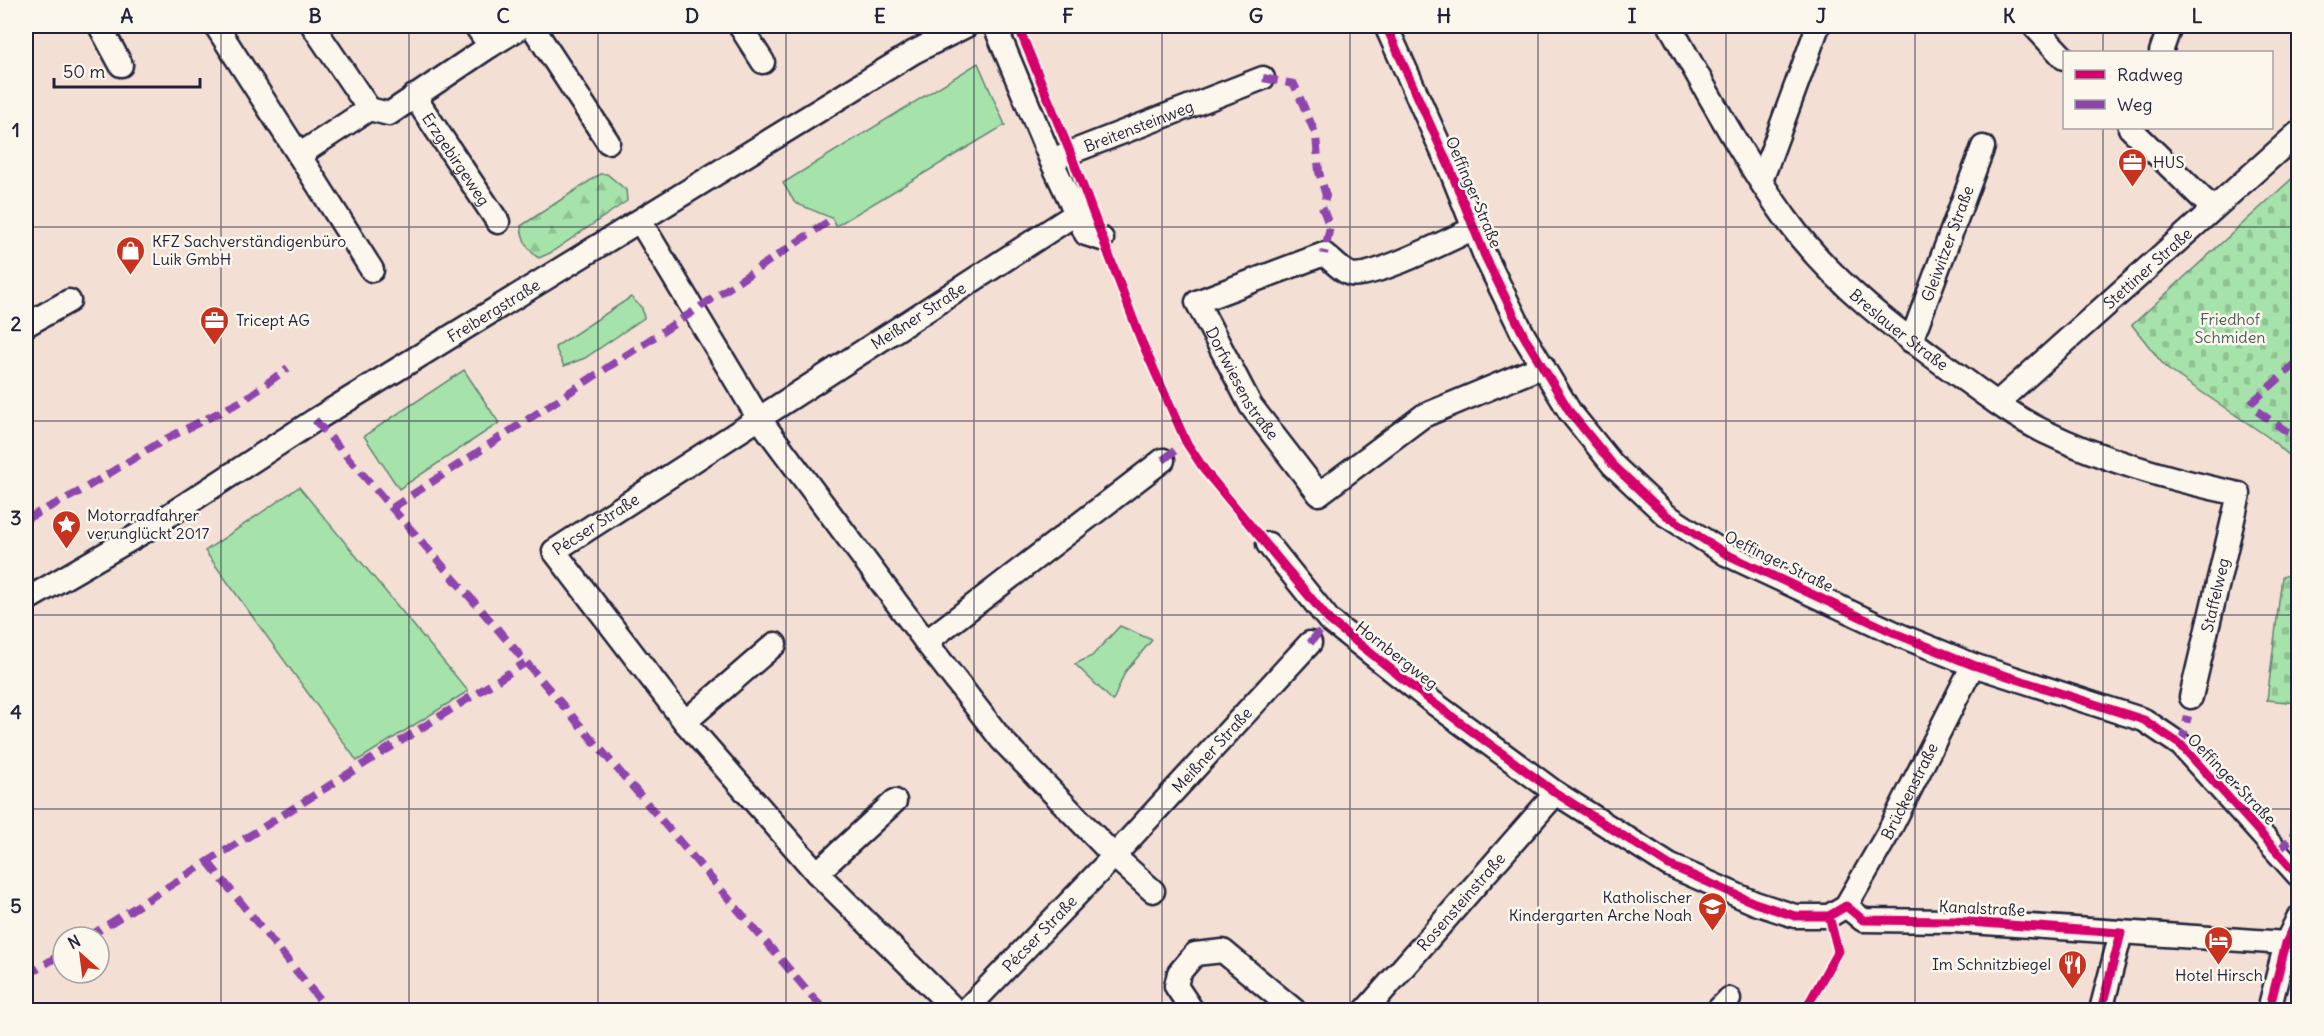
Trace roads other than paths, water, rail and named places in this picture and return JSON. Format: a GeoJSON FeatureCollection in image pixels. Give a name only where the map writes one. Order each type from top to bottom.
{"type":"FeatureCollection","features":[{"type":"Feature","properties":{"kind":"street"},"geometry":{"type":"LineString","coordinates":[[100,26],[121,66]]}},
{"type":"Feature","properties":{"kind":"street"},"geometry":{"type":"LineString","coordinates":[[216,26],[372,270]]}},
{"type":"Feature","properties":{"kind":"street"},"geometry":{"type":"LineString","coordinates":[[299,155],[369,109],[314,26]]}},
{"type":"Feature","properties":{"kind":"street"},"geometry":{"type":"LineString","coordinates":[[476,26],[490,46]]}},
{"type":"Feature","properties":{"kind":"street","name":"Erzgebirgeweg"},"geometry":{"type":"LineString","coordinates":[[369,109],[389,114],[523,26]]}},
{"type":"Feature","properties":{"kind":"street"},"geometry":{"type":"LineString","coordinates":[[532,26],[608,142]]}},
{"type":"Feature","properties":{"kind":"street"},"geometry":{"type":"LineString","coordinates":[[740,26],[764,62]]}},
{"type":"Feature","properties":{"kind":"street","name":"Freibergstraße"},"geometry":{"type":"LineString","coordinates":[[26,600],[145,531],[326,414],[914,52],[966,26]]}},
{"type":"Feature","properties":{"kind":"street"},"geometry":{"type":"LineString","coordinates":[[995,26],[1051,160],[1086,234],[1102,239]]}},
{"type":"Feature","properties":{"kind":"street","name":"Oeffinger Straße"},"geometry":{"type":"LineString","coordinates":[[1386,26],[1451,171],[1473,229],[1519,326],[1570,411],[1613,465],[1666,515],[1726,554],[1899,635],[1973,665],[2144,720],[2181,745],[2298,875]]}},
{"type":"Feature","properties":{"kind":"street","name":"Breslauer Straße"},"geometry":{"type":"LineString","coordinates":[[1670,26],[1761,181],[1788,221],[1827,267],[1870,308],[1911,341],[1997,403],[2043,431],[2115,462],[2188,484],[2239,494]]}},
{"type":"Feature","properties":{"kind":"street"},"geometry":{"type":"LineString","coordinates":[[1761,181],[1818,26]]}},
{"type":"Feature","properties":{"kind":"street"},"geometry":{"type":"LineString","coordinates":[[2034,26],[2063,57]]}},
{"type":"Feature","properties":{"kind":"street"},"geometry":{"type":"LineString","coordinates":[[2161,51],[2170,26]]}},
{"type":"Feature","properties":{"kind":"street","name":"Breitensteinweg"},"geometry":{"type":"LineString","coordinates":[[1051,160],[1263,78]]}},
{"type":"Feature","properties":{"kind":"street","name":"Erzgebirgeweg"},"geometry":{"type":"LineString","coordinates":[[414,96],[498,222]]}},
{"type":"Feature","properties":{"kind":"street"},"geometry":{"type":"LineString","coordinates":[[2133,129],[2212,208]]}},
{"type":"Feature","properties":{"kind":"street","name":"Stettiner Straße"},"geometry":{"type":"LineString","coordinates":[[1997,403],[2298,133]]}},
{"type":"Feature","properties":{"kind":"street","name":"Gleiwitzer Straße"},"geometry":{"type":"LineString","coordinates":[[1911,341],[1983,147]]}},
{"type":"Feature","properties":{"kind":"street","name":"Meißner Straße"},"geometry":{"type":"LineString","coordinates":[[758,417],[1077,213]]}},
{"type":"Feature","properties":{"kind":"street"},"geometry":{"type":"LineString","coordinates":[[640,221],[758,417],[1000,739],[1114,856],[1153,891]]}},
{"type":"Feature","properties":{"kind":"street","name":"Dorfwiesenstraße"},"geometry":{"type":"LineString","coordinates":[[1473,229],[1411,257],[1361,275],[1348,274],[1324,254],[1197,302],[1251,406],[1319,494],[1423,416],[1543,366]]}},
{"type":"Feature","properties":{"kind":"street"},"geometry":{"type":"LineString","coordinates":[[26,324],[69,301]]}},
{"type":"Feature","properties":{"kind":"street","name":"Pécser Straße"},"geometry":{"type":"LineString","coordinates":[[758,417],[554,551],[685,722],[817,873],[955,1011]]}},
{"type":"Feature","properties":{"kind":"street"},"geometry":{"type":"LineString","coordinates":[[926,642],[1162,460]]}},
{"type":"Feature","properties":{"kind":"street","name":"Staffelweg"},"geometry":{"type":"LineString","coordinates":[[2191,696],[2239,494]]}},
{"type":"Feature","properties":{"kind":"street","name":"Hornbergweg"},"geometry":{"type":"LineString","coordinates":[[1268,544],[1329,620],[1422,695],[1556,793],[1669,865],[1778,912],[1807,917],[1829,916],[1842,909]]}},
{"type":"Feature","properties":{"kind":"street","name":"Meißner Straße"},"geometry":{"type":"LineString","coordinates":[[1114,856],[1310,643]]}},
{"type":"Feature","properties":{"kind":"street"},"geometry":{"type":"LineString","coordinates":[[685,722],[775,644]]}},
{"type":"Feature","properties":{"kind":"street","name":"Brückenstraße"},"geometry":{"type":"LineString","coordinates":[[1842,909],[1887,835],[1973,665]]}},
{"type":"Feature","properties":{"kind":"street","name":"Rosensteinstraße"},"geometry":{"type":"LineString","coordinates":[[1366,1011],[1556,793]]}},
{"type":"Feature","properties":{"kind":"street"},"geometry":{"type":"LineString","coordinates":[[817,873],[895,801]]}},
{"type":"Feature","properties":{"kind":"street","name":"Pécser Straße"},"geometry":{"type":"LineString","coordinates":[[966,1011],[1114,856]]}},
{"type":"Feature","properties":{"kind":"street","name":"Kanalstraße"},"geometry":{"type":"LineString","coordinates":[[1842,909],[1863,920],[1955,921],[2286,943]]}},
{"type":"Feature","properties":{"kind":"street"},"geometry":{"type":"LineString","coordinates":[[2269,1011],[2286,943],[2298,918]]}},
{"type":"Feature","properties":{"kind":"street"},"geometry":{"type":"LineString","coordinates":[[2101,1011],[2121,933]]}},
{"type":"Feature","properties":{"kind":"street"},"geometry":{"type":"LineString","coordinates":[[1188,1006],[1176,986],[1179,973],[1195,954],[1223,951],[1294,1011]]}},
{"type":"Feature","properties":{"kind":"place","name":"HUS"},"geometry":{"type":"Point","coordinates":[2132,188]}},
{"type":"Feature","properties":{"kind":"place","name":"KFZ Sachverständigenbüro Luik GmbH"},"geometry":{"type":"Point","coordinates":[131,276]}},
{"type":"Feature","properties":{"kind":"place","name":"Tricept AG"},"geometry":{"type":"Point","coordinates":[215,346]}},
{"type":"Feature","properties":{"kind":"place","name":"Motorradfahrer verunglückt 2017"},"geometry":{"type":"Point","coordinates":[66,550]}},
{"type":"Feature","properties":{"kind":"place","name":"Katholischer Kindergarten Arche Noah"},"geometry":{"type":"Point","coordinates":[1713,932]}},
{"type":"Feature","properties":{"kind":"place","name":"Hotel Hirsch"},"geometry":{"type":"Point","coordinates":[2219,966]}},
{"type":"Feature","properties":{"kind":"place","name":"Im Schnitzbiegel"},"geometry":{"type":"Point","coordinates":[2072,990]}},
{"type":"Feature","properties":{"kind":"park label","name":"Friedhof Schmiden"},"geometry":{"type":"Point","coordinates":[2230,328]}}]}
